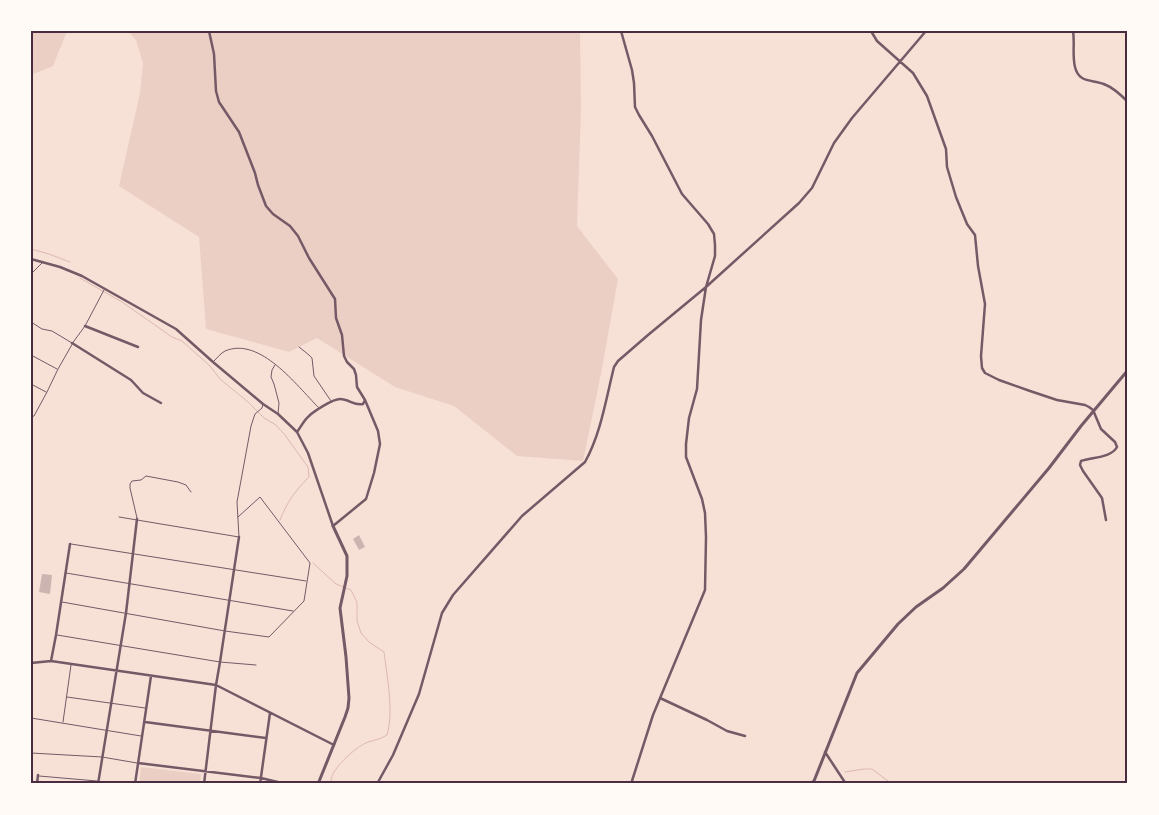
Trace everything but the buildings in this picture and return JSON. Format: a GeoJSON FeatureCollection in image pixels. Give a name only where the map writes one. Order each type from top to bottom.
{"type":"FeatureCollection","features":[{"type":"Feature","properties":{"kind":"street"},"geometry":{"type":"LineString","coordinates":[[209,31],[214,54],[216,91],[219,102],[239,132],[266,206],[272,214],[290,226],[298,236],[308,258],[335,299],[336,318],[342,334],[344,356],[354,369],[357,387],[365,400],[378,432],[380,444],[366,499],[333,526]]}},
{"type":"Feature","properties":{"kind":"street"},"geometry":{"type":"LineString","coordinates":[[621,31],[633,76],[635,107],[682,194],[708,224],[714,234],[715,256],[706,287],[701,320],[697,389],[689,418],[686,444],[686,457],[702,499],[705,514],[704,590],[660,698],[630,784]]}},
{"type":"Feature","properties":{"kind":"street"},"geometry":{"type":"LineString","coordinates":[[871,31],[878,41],[912,73],[927,96],[946,149],[947,167],[956,197],[967,224],[975,235],[985,304],[981,356],[982,368],[985,373],[999,380],[1057,400],[1085,405],[1093,410],[1101,429],[1115,442],[1117,447],[1116,451],[1108,455],[1088,458],[1081,461],[1080,464],[1102,498],[1106,520]]}},
{"type":"Feature","properties":{"kind":"street"},"geometry":{"type":"LineString","coordinates":[[377,784],[393,756],[419,694],[442,613],[453,595],[522,516],[585,462],[590,454],[599,428],[614,367],[618,361],[706,287],[800,203],[812,188],[838,136],[926,31]]}},
{"type":"Feature","properties":{"kind":"street"},"geometry":{"type":"LineString","coordinates":[[1073,31],[1074,64],[1078,74],[1088,81],[1108,86],[1128,102]]}},
{"type":"Feature","properties":{"kind":"street"},"geometry":{"type":"LineString","coordinates":[[31,259],[77,274],[176,329],[297,432],[308,453],[333,526],[347,556],[346,576],[340,608],[346,656],[348,708],[318,784]]}},
{"type":"Feature","properties":{"kind":"street"},"geometry":{"type":"LineString","coordinates":[[85,326],[138,347]]}},
{"type":"Feature","properties":{"kind":"street"},"geometry":{"type":"LineString","coordinates":[[72,343],[130,380],[143,393],[161,403]]}},
{"type":"Feature","properties":{"kind":"street"},"geometry":{"type":"LineString","coordinates":[[810,784],[814,781],[857,673],[898,624],[916,608],[944,588],[964,569],[1049,468],[1093,410],[1128,370]]}},
{"type":"Feature","properties":{"kind":"street"},"geometry":{"type":"LineString","coordinates":[[297,432],[309,416],[331,402],[339,399],[358,405],[363,404],[365,400]]}},
{"type":"Feature","properties":{"kind":"street"},"geometry":{"type":"LineString","coordinates":[[98,783],[126,613],[138,519]]}},
{"type":"Feature","properties":{"kind":"street"},"geometry":{"type":"LineString","coordinates":[[204,784],[216,685],[239,537]]}},
{"type":"Feature","properties":{"kind":"street"},"geometry":{"type":"LineString","coordinates":[[51,661],[70,544]]}},
{"type":"Feature","properties":{"kind":"street"},"geometry":{"type":"LineString","coordinates":[[31,663],[51,661],[216,685],[334,745]]}},
{"type":"Feature","properties":{"kind":"street"},"geometry":{"type":"LineString","coordinates":[[135,784],[151,676]]}},
{"type":"Feature","properties":{"kind":"street"},"geometry":{"type":"LineString","coordinates":[[660,698],[727,731],[745,736]]}},
{"type":"Feature","properties":{"kind":"street"},"geometry":{"type":"LineString","coordinates":[[260,784],[270,713]]}},
{"type":"Feature","properties":{"kind":"street"},"geometry":{"type":"LineString","coordinates":[[145,722],[266,738]]}},
{"type":"Feature","properties":{"kind":"street"},"geometry":{"type":"LineString","coordinates":[[825,752],[846,784]]}},
{"type":"Feature","properties":{"kind":"street"},"geometry":{"type":"LineString","coordinates":[[138,763],[261,778],[286,784]]}},
{"type":"Feature","properties":{"kind":"street"},"geometry":{"type":"LineString","coordinates":[[37,784],[38,776]]}},
{"type":"Feature","properties":{"kind":"lane"},"geometry":{"type":"LineString","coordinates":[[31,274],[42,262]]}},
{"type":"Feature","properties":{"kind":"lane"},"geometry":{"type":"LineString","coordinates":[[31,417],[34,416],[72,343],[85,326],[104,290]]}},
{"type":"Feature","properties":{"kind":"lane"},"geometry":{"type":"LineString","coordinates":[[31,322],[42,329],[52,331],[72,343]]}},
{"type":"Feature","properties":{"kind":"lane"},"geometry":{"type":"LineString","coordinates":[[299,347],[312,358],[314,376],[331,402]]}},
{"type":"Feature","properties":{"kind":"lane"},"geometry":{"type":"LineString","coordinates":[[213,362],[224,352],[234,348],[256,352],[276,364],[319,409]]}},
{"type":"Feature","properties":{"kind":"lane"},"geometry":{"type":"LineString","coordinates":[[31,354],[58,369]]}},
{"type":"Feature","properties":{"kind":"lane"},"geometry":{"type":"LineString","coordinates":[[276,364],[271,376],[279,403],[278,414]]}},
{"type":"Feature","properties":{"kind":"lane"},"geometry":{"type":"LineString","coordinates":[[31,384],[47,392]]}},
{"type":"Feature","properties":{"kind":"lane"},"geometry":{"type":"LineString","coordinates":[[119,517],[239,537],[237,502],[251,426],[255,414],[262,408],[263,404]]}},
{"type":"Feature","properties":{"kind":"lane"},"geometry":{"type":"LineString","coordinates":[[138,519],[130,488],[132,482],[141,480],[146,476],[178,482],[186,486],[191,492]]}},
{"type":"Feature","properties":{"kind":"lane"},"geometry":{"type":"LineString","coordinates":[[61,602],[269,637],[304,601],[310,563],[260,497],[238,517]]}},
{"type":"Feature","properties":{"kind":"lane"},"geometry":{"type":"LineString","coordinates":[[70,544],[307,582]]}},
{"type":"Feature","properties":{"kind":"lane"},"geometry":{"type":"LineString","coordinates":[[66,573],[294,611]]}},
{"type":"Feature","properties":{"kind":"lane"},"geometry":{"type":"LineString","coordinates":[[56,635],[121,644],[220,662],[256,665]]}},
{"type":"Feature","properties":{"kind":"lane"},"geometry":{"type":"LineString","coordinates":[[63,723],[71,664]]}},
{"type":"Feature","properties":{"kind":"lane"},"geometry":{"type":"LineString","coordinates":[[67,696],[147,709]]}},
{"type":"Feature","properties":{"kind":"lane"},"geometry":{"type":"LineString","coordinates":[[31,718],[142,736]]}},
{"type":"Feature","properties":{"kind":"lane"},"geometry":{"type":"LineString","coordinates":[[31,753],[102,757],[138,763]]}},
{"type":"Feature","properties":{"kind":"lane"},"geometry":{"type":"LineString","coordinates":[[38,776],[98,783]]}},
{"type":"Feature","properties":{"kind":"shaded area"},"geometry":{"type":"Polygon","coordinates":[[[31,31],[67,31],[53,66],[31,75],[31,31]]]}},
{"type":"Feature","properties":{"kind":"shaded area"},"geometry":{"type":"Polygon","coordinates":[[[128,31],[580,31],[581,110],[577,226],[618,279],[583,461],[517,456],[454,406],[395,387],[317,338],[289,352],[206,329],[199,237],[119,186],[140,93],[143,63],[136,40],[128,31]]]}},
{"type":"Feature","properties":{"kind":"shaded area"},"geometry":{"type":"Polygon","coordinates":[[[141,767],[201,774],[200,784],[139,784],[141,767]]]}},
{"type":"Feature","properties":{"kind":"waterway"},"geometry":{"type":"LineString","coordinates":[[31,249],[70,262]]}},
{"type":"Feature","properties":{"kind":"waterway"},"geometry":{"type":"LineString","coordinates":[[80,278],[122,302],[172,337],[182,341],[210,366],[220,379],[264,418],[276,425],[285,435],[308,467],[309,477],[292,497],[280,520]]}},
{"type":"Feature","properties":{"kind":"waterway"},"geometry":{"type":"LineString","coordinates":[[313,563],[336,584],[351,590],[357,602],[357,621],[361,633],[369,642],[384,652],[389,694],[390,716],[387,735],[363,744],[349,755],[334,772],[330,784]]}},
{"type":"Feature","properties":{"kind":"waterway"},"geometry":{"type":"LineString","coordinates":[[845,772],[872,769],[892,784]]}}]}
